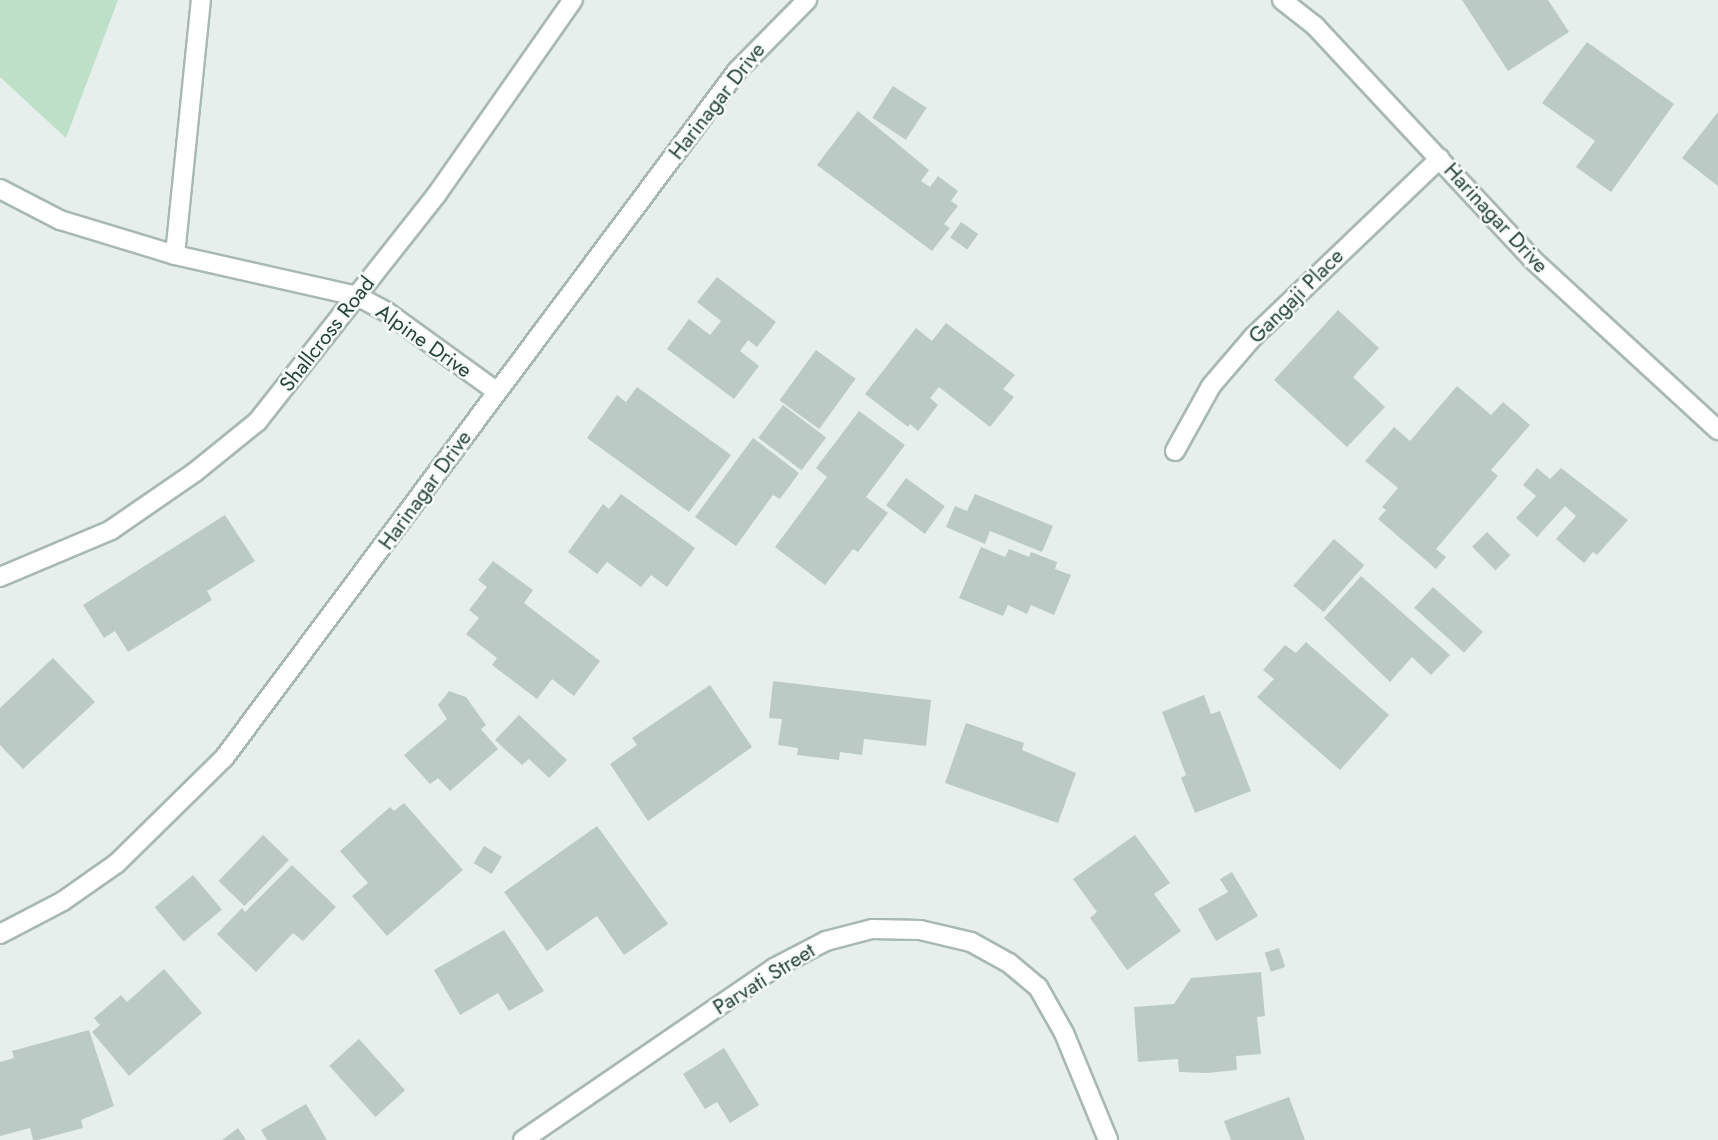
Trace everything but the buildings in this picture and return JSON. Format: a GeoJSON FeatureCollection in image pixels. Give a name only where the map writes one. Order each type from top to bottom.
{"type":"FeatureCollection","features":[{"type":"Feature","properties":{"kind":"street"},"geometry":{"type":"LineString","coordinates":[[174,255],[201,0]]}},
{"type":"Feature","properties":{"kind":"street","name":"Shallcross Road"},"geometry":{"type":"LineString","coordinates":[[0,577],[111,530],[195,472],[256,422],[437,194],[573,0]]}},
{"type":"Feature","properties":{"kind":"street","name":"Harinagar Drive"},"geometry":{"type":"LineString","coordinates":[[0,934],[63,901],[117,863],[224,758],[737,71],[807,0]]}},
{"type":"Feature","properties":{"kind":"street","name":"Harinagar Drive"},"geometry":{"type":"LineString","coordinates":[[1282,0],[1315,26],[1532,259],[1718,430]]}},
{"type":"Feature","properties":{"kind":"street","name":"Gangaji Place"},"geometry":{"type":"LineString","coordinates":[[1175,451],[1211,386],[1254,336],[1440,159]]}},
{"type":"Feature","properties":{"kind":"street","name":"Alpine Drive"},"geometry":{"type":"LineString","coordinates":[[0,189],[60,220],[174,255],[357,296],[387,312],[496,391]]}},
{"type":"Feature","properties":{"kind":"street","name":"Parvati Street"},"geometry":{"type":"LineString","coordinates":[[523,1140],[774,968],[826,941],[872,929],[920,930],[971,942],[1009,963],[1038,987],[1064,1033],[1108,1140]]}},
{"type":"Feature","properties":{"kind":"green space"},"geometry":{"type":"Polygon","coordinates":[[[0,0],[118,0],[66,138],[0,77],[0,0]]]}}]}
